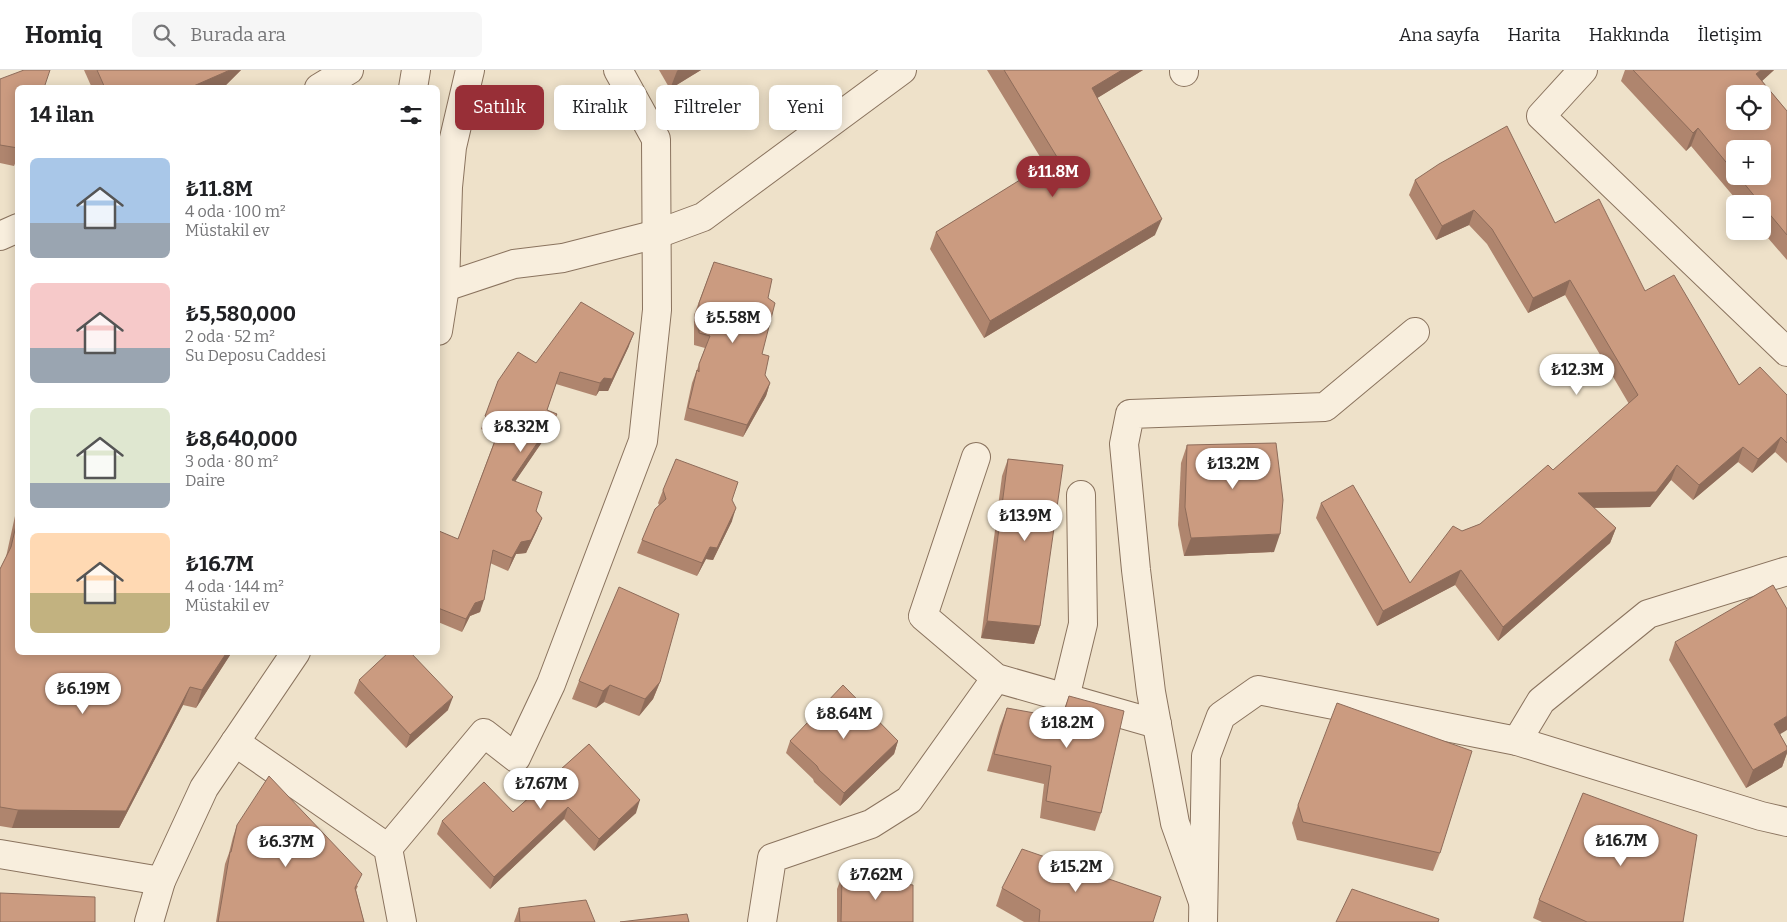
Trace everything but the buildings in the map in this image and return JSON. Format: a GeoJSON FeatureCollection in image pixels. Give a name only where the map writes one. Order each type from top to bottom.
{"type":"FeatureCollection","features":[{"type":"Feature","properties":{"kind":"street"},"geometry":{"type":"LineString","coordinates":[[324,85],[349,70]]}},
{"type":"Feature","properties":{"kind":"street"},"geometry":{"type":"LineString","coordinates":[[414,85],[416,70]]}},
{"type":"Feature","properties":{"kind":"street"},"geometry":{"type":"LineString","coordinates":[[440,318],[445,287],[443,221],[448,187],[445,146],[470,70]]}},
{"type":"Feature","properties":{"kind":"street"},"geometry":{"type":"LineString","coordinates":[[388,848],[484,733],[516,758],[552,684],[643,441],[657,310],[656,139],[618,70]]}},
{"type":"Feature","properties":{"kind":"street"},"geometry":{"type":"LineString","coordinates":[[445,287],[514,264],[564,258],[657,234],[703,217],[902,70]]}},
{"type":"Feature","properties":{"kind":"street"},"geometry":{"type":"LineString","coordinates":[[1583,70],[1541,116],[1787,352]]}},
{"type":"Feature","properties":{"kind":"street"},"geometry":{"type":"LineString","coordinates":[[0,236],[15,229]]}},
{"type":"Feature","properties":{"kind":"street"},"geometry":{"type":"LineString","coordinates":[[1203,912],[1175,823],[1151,692],[1136,570],[1124,444],[1130,414],[1325,407],[1415,332]]}},
{"type":"Feature","properties":{"kind":"street"},"geometry":{"type":"LineString","coordinates":[[976,456],[923,616],[996,678],[1157,724]]}},
{"type":"Feature","properties":{"kind":"street"},"geometry":{"type":"LineString","coordinates":[[1064,698],[1083,624],[1081,494]]}},
{"type":"Feature","properties":{"kind":"street"},"geometry":{"type":"LineString","coordinates":[[1517,741],[1541,701],[1648,614],[1787,571]]}},
{"type":"Feature","properties":{"kind":"street"},"geometry":{"type":"LineString","coordinates":[[149,922],[161,881],[204,788],[294,655]]}},
{"type":"Feature","properties":{"kind":"street"},"geometry":{"type":"LineString","coordinates":[[762,922],[772,858],[871,824],[909,800],[996,678]]}},
{"type":"Feature","properties":{"kind":"street"},"geometry":{"type":"LineString","coordinates":[[1203,912],[1206,756],[1220,716],[1258,690],[1517,741],[1787,822]]}},
{"type":"Feature","properties":{"kind":"street"},"geometry":{"type":"LineString","coordinates":[[235,742],[388,848],[402,922]]}},
{"type":"Feature","properties":{"kind":"street"},"geometry":{"type":"LineString","coordinates":[[0,854],[161,881]]}}]}
